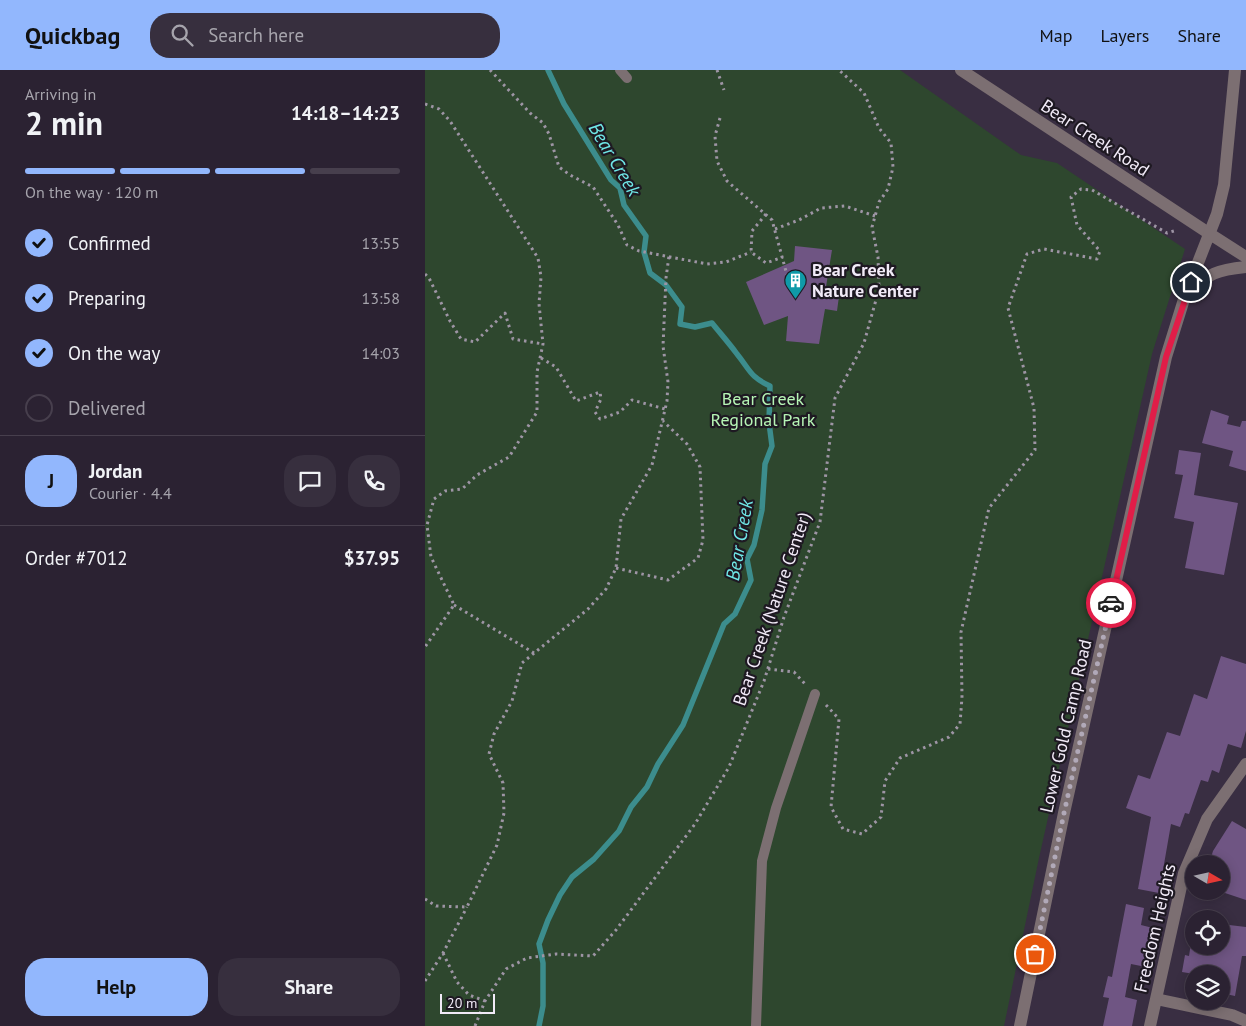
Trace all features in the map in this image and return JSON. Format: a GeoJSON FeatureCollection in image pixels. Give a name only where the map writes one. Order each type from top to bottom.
{"type":"FeatureCollection","features":[{"type":"Feature","properties":{"kind":"street","name":"Bear Creek Road"},"geometry":{"type":"LineString","coordinates":[[961,70],[1246,257]]}},
{"type":"Feature","properties":{"kind":"street","name":"Lower Gold Camp Road"},"geometry":{"type":"LineString","coordinates":[[1020,1026],[1064,813],[1164,367],[1185,296],[1217,214],[1224,184],[1235,70]]}},
{"type":"Feature","properties":{"kind":"street"},"geometry":{"type":"LineString","coordinates":[[1185,296],[1205,277],[1227,269],[1246,267]]}},
{"type":"Feature","properties":{"kind":"street","name":"Freedom Heights"},"geometry":{"type":"LineString","coordinates":[[1150,1026],[1184,873],[1207,819],[1246,764]]}},
{"type":"Feature","properties":{"kind":"street"},"geometry":{"type":"LineString","coordinates":[[1157,999],[1232,1015],[1246,1021]]}},
{"type":"Feature","properties":{"kind":"lane"},"geometry":{"type":"LineString","coordinates":[[756,1026],[762,861],[776,808],[815,694]]}},
{"type":"Feature","properties":{"kind":"path"},"geometry":{"type":"LineString","coordinates":[[490,70],[530,113],[543,123],[549,134],[559,167],[593,187],[618,225],[627,245],[639,251],[707,264],[726,262],[751,252]]}},
{"type":"Feature","properties":{"kind":"path"},"geometry":{"type":"LineString","coordinates":[[717,70],[724,90]]}},
{"type":"Feature","properties":{"kind":"path","name":"Bear Creek (Nature Center)"},"geometry":{"type":"LineString","coordinates":[[485,1001],[506,969],[527,958],[557,954],[593,956],[616,930],[695,824],[729,767],[768,669],[784,617],[820,522],[835,398],[864,342],[879,289],[878,257],[872,226],[879,202],[888,189],[893,167],[891,143],[879,128],[864,92],[839,70]]}},
{"type":"Feature","properties":{"kind":"path"},"geometry":{"type":"LineString","coordinates":[[425,104],[439,109],[450,121],[538,258],[541,277],[539,304],[543,344],[537,372],[537,412],[509,457],[477,475],[462,489],[445,491],[434,500],[427,525],[431,557],[454,605],[534,653]]}},
{"type":"Feature","properties":{"kind":"path"},"geometry":{"type":"LineString","coordinates":[[720,118],[715,136],[717,161],[727,181],[772,220],[787,275]]}},
{"type":"Feature","properties":{"kind":"path"},"geometry":{"type":"LineString","coordinates":[[768,669],[795,672],[839,719],[831,807],[843,829],[862,834],[881,817],[885,781],[900,758],[949,737],[960,724],[962,697],[961,632],[989,508],[1035,450],[1034,408],[1007,308],[1027,254],[1043,249],[1097,258],[1100,251],[1077,226],[1071,197],[1081,189],[1092,190],[1167,233],[1196,225]]}},
{"type":"Feature","properties":{"kind":"path"},"geometry":{"type":"LineString","coordinates":[[775,229],[799,220],[821,208],[845,206],[875,216]]}},
{"type":"Feature","properties":{"kind":"path"},"geometry":{"type":"LineString","coordinates":[[751,252],[752,231],[765,214]]}},
{"type":"Feature","properties":{"kind":"path"},"geometry":{"type":"LineString","coordinates":[[751,252],[766,262],[783,257]]}},
{"type":"Feature","properties":{"kind":"path"},"geometry":{"type":"LineString","coordinates":[[425,981],[443,953],[497,845],[504,812],[503,783],[489,754],[494,734],[511,701],[521,663],[588,609],[606,589],[616,568],[621,519],[653,466],[663,421],[668,382],[663,346],[666,278],[669,256]]}},
{"type":"Feature","properties":{"kind":"path"},"geometry":{"type":"LineString","coordinates":[[425,274],[429,278],[461,339],[475,342],[505,313],[513,339],[543,344]]}},
{"type":"Feature","properties":{"kind":"path"},"geometry":{"type":"LineString","coordinates":[[541,358],[556,367],[576,401],[600,392],[601,399],[595,412],[600,420],[620,412],[632,400],[665,409]]}},
{"type":"Feature","properties":{"kind":"path"},"geometry":{"type":"LineString","coordinates":[[616,568],[667,580],[698,558],[703,540],[700,467],[687,444],[663,421]]}},
{"type":"Feature","properties":{"kind":"path"},"geometry":{"type":"LineString","coordinates":[[425,647],[454,605]]}},
{"type":"Feature","properties":{"kind":"path"},"geometry":{"type":"LineString","coordinates":[[425,900],[436,906],[467,906]]}},
{"type":"Feature","properties":{"kind":"path"},"geometry":{"type":"LineString","coordinates":[[443,953],[457,982],[469,994],[485,1001],[475,1026]]}},
{"type":"Feature","properties":{"kind":"green space","name":"Bear Creek Regional Park"},"geometry":{"type":"Polygon","coordinates":[[[425,70],[900,70],[1021,155],[1057,163],[1185,249],[1152,354],[1039,858],[1004,1026],[425,1026],[425,70]]]}},
{"type":"Feature","properties":{"kind":"building","name":"Bear Creek Nature Center"},"geometry":{"type":"Polygon","coordinates":[[[795,246],[832,250],[826,287],[840,289],[837,311],[825,309],[819,344],[786,341],[788,316],[764,325],[746,282],[794,261],[795,246]]]}},
{"type":"Feature","properties":{"kind":"building"},"geometry":{"type":"Polygon","coordinates":[[[1211,410],[1229,416],[1227,424],[1240,427],[1242,421],[1246,421],[1246,471],[1229,466],[1233,451],[1202,443],[1211,410]]]}},
{"type":"Feature","properties":{"kind":"building"},"geometry":{"type":"Polygon","coordinates":[[[1179,450],[1201,453],[1194,495],[1238,503],[1224,575],[1185,568],[1194,522],[1174,518],[1183,475],[1175,474],[1179,450]]]}},
{"type":"Feature","properties":{"kind":"building"},"geometry":{"type":"Polygon","coordinates":[[[1221,656],[1246,664],[1246,731],[1241,748],[1228,744],[1219,773],[1212,770],[1208,782],[1201,780],[1189,814],[1185,813],[1180,827],[1171,824],[1159,893],[1138,889],[1151,817],[1126,808],[1138,775],[1150,779],[1167,732],[1180,736],[1194,694],[1207,699],[1221,656]]]}},
{"type":"Feature","properties":{"kind":"building"},"geometry":{"type":"Polygon","coordinates":[[[1232,821],[1246,829],[1246,900],[1230,895],[1230,855],[1212,855],[1232,821]]]}},
{"type":"Feature","properties":{"kind":"building"},"geometry":{"type":"Polygon","coordinates":[[[1126,904],[1144,908],[1141,925],[1153,928],[1146,967],[1131,964],[1125,997],[1137,1000],[1132,1026],[1103,1026],[1109,998],[1103,997],[1108,976],[1112,977],[1126,904]]]}},
{"type":"Feature","properties":{"kind":"building"},"geometry":{"type":"Polygon","coordinates":[[[1230,925],[1246,927],[1246,956],[1242,956],[1235,996],[1230,995],[1230,965],[1185,965],[1185,972],[1182,972],[1185,955],[1230,955],[1230,925]]]}},
{"type":"Feature","properties":{"kind":"waterway","name":"Bear Creek"},"geometry":{"type":"LineString","coordinates":[[539,1026],[543,1006],[543,963],[539,944],[548,920],[560,895],[572,877],[594,859],[619,831],[631,807],[647,787],[658,764],[683,725],[724,624],[735,614],[751,580],[747,559],[754,545],[762,510],[765,464],[772,446],[769,423],[770,386],[751,373],[712,323],[695,327],[680,324],[682,307],[666,285],[650,273],[644,252],[646,236],[624,205],[620,188],[611,180],[564,104],[548,70]]}},
{"type":"Feature","properties":{"kind":"way so far"},"geometry":{"type":"LineString","coordinates":[[1035,954],[1111,603]]}},
{"type":"Feature","properties":{"kind":"place","name":"Bear Creek Nature Center"},"geometry":{"type":"Point","coordinates":[796,299]}},
{"type":"Feature","properties":{"kind":"route"},"geometry":{"type":"LineString","coordinates":[[1111,603],[1166,357],[1191,282]]}}]}
